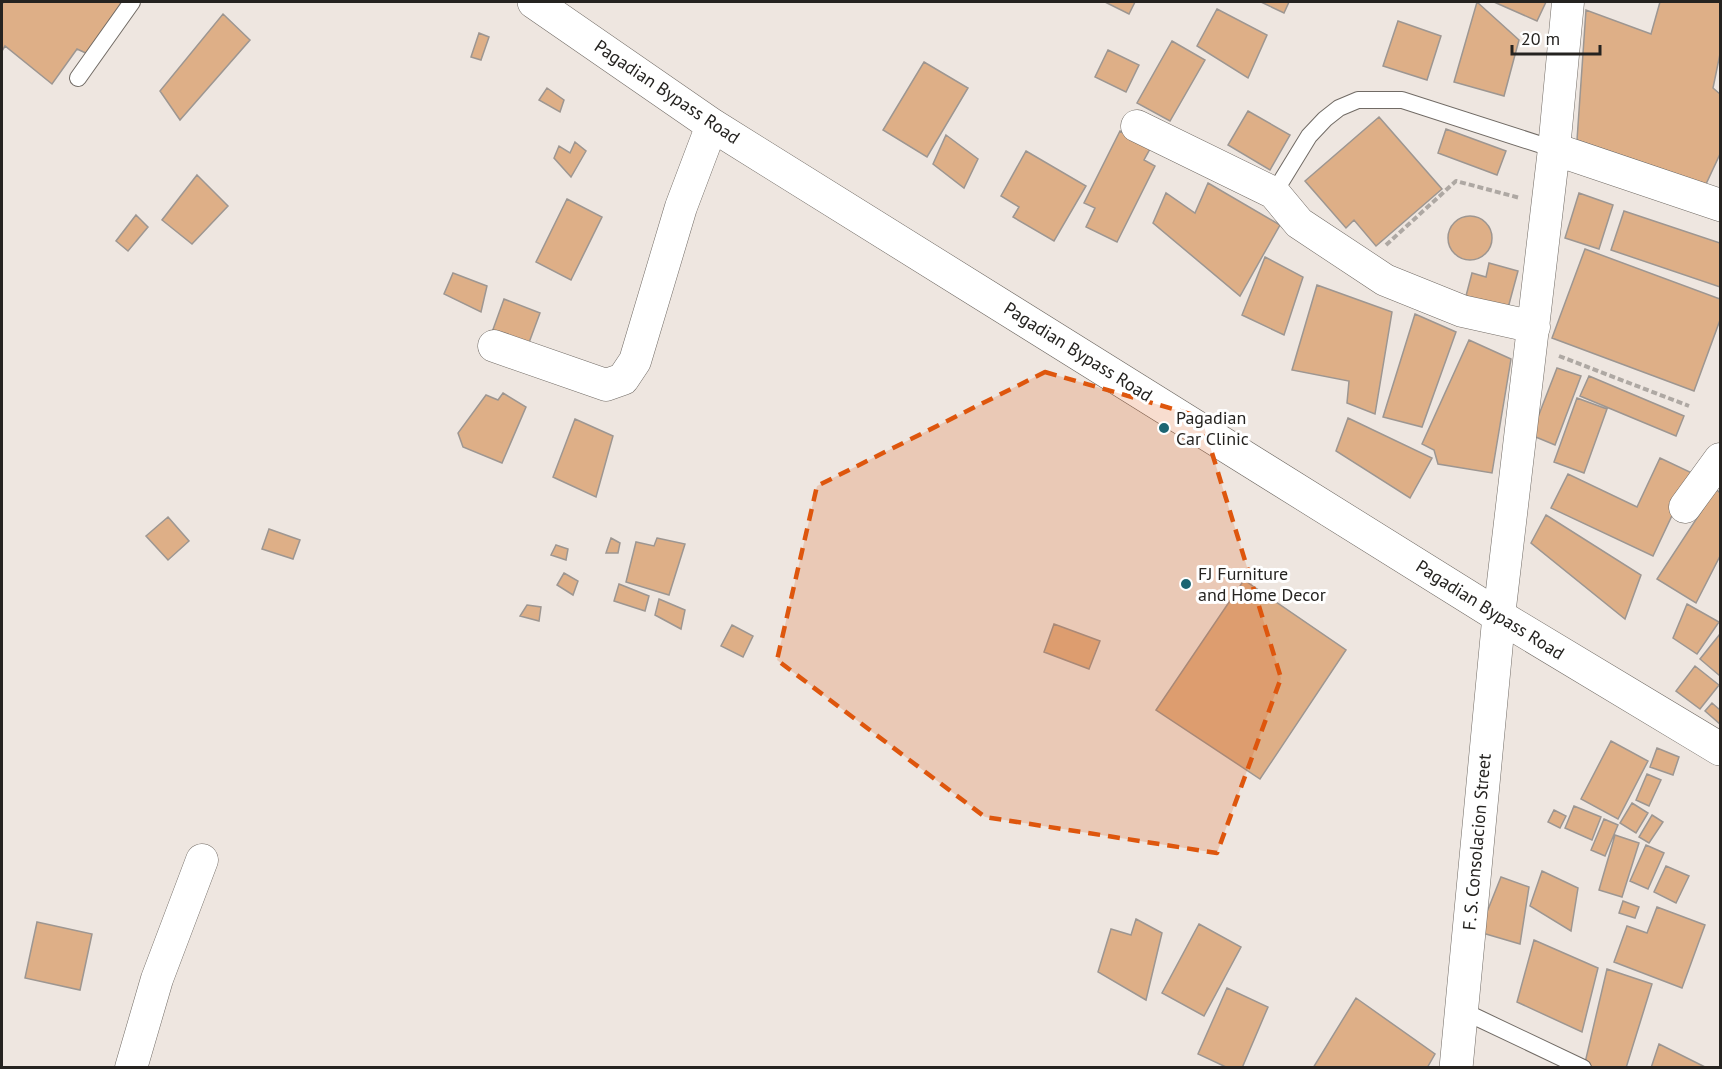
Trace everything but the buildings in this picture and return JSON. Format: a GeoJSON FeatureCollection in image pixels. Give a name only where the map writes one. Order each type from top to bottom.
{"type":"FeatureCollection","features":[{"type":"Feature","properties":{"kind":"main road","name":"Pagadian Bypass Road"},"geometry":{"type":"LineString","coordinates":[[534,2],[712,125],[1499,616],[1720,749]]}},
{"type":"Feature","properties":{"kind":"main road","name":"F. S. Consolacion Street"},"geometry":{"type":"LineString","coordinates":[[1456,1068],[1499,616]]}},
{"type":"Feature","properties":{"kind":"street"},"geometry":{"type":"LineString","coordinates":[[1499,616],[1548,205],[1568,2]]}},
{"type":"Feature","properties":{"kind":"street"},"geometry":{"type":"LineString","coordinates":[[494,346],[606,385],[623,379],[635,361],[681,207],[712,125]]}},
{"type":"Feature","properties":{"kind":"street"},"geometry":{"type":"LineString","coordinates":[[1137,126],[1274,193],[1299,223],[1385,280],[1533,336]]}},
{"type":"Feature","properties":{"kind":"street"},"geometry":{"type":"LineString","coordinates":[[1554,149],[1720,205]]}},
{"type":"Feature","properties":{"kind":"street"},"geometry":{"type":"LineString","coordinates":[[1685,507],[1720,459]]}},
{"type":"Feature","properties":{"kind":"street"},"geometry":{"type":"LineString","coordinates":[[131,1068],[157,979],[202,860]]}},
{"type":"Feature","properties":{"kind":"lane"},"geometry":{"type":"LineString","coordinates":[[78,78],[132,2]]}},
{"type":"Feature","properties":{"kind":"lane"},"geometry":{"type":"LineString","coordinates":[[1274,193],[1310,136],[1325,119],[1339,108],[1358,100],[1402,100],[1554,149]]}},
{"type":"Feature","properties":{"kind":"lane"},"geometry":{"type":"LineString","coordinates":[[1461,1010],[1583,1068]]}},
{"type":"Feature","properties":{"kind":"path"},"geometry":{"type":"LineString","coordinates":[[1364,266],[1456,181],[1548,205]]}},
{"type":"Feature","properties":{"kind":"path"},"geometry":{"type":"LineString","coordinates":[[1533,336],[1689,406]]}},
{"type":"Feature","properties":{"kind":"highlighted area"},"geometry":{"type":"Polygon","coordinates":[[[1045,372],[1201,417],[1281,678],[1217,853],[985,817],[777,660],[817,486],[1045,372]]]}},
{"type":"Feature","properties":{"kind":"place","name":"Pagadian Car Clinic"},"geometry":{"type":"Point","coordinates":[1164,428]}},
{"type":"Feature","properties":{"kind":"place","name":"FJ Furniture and Home Decor"},"geometry":{"type":"Point","coordinates":[1186,584]}}]}
